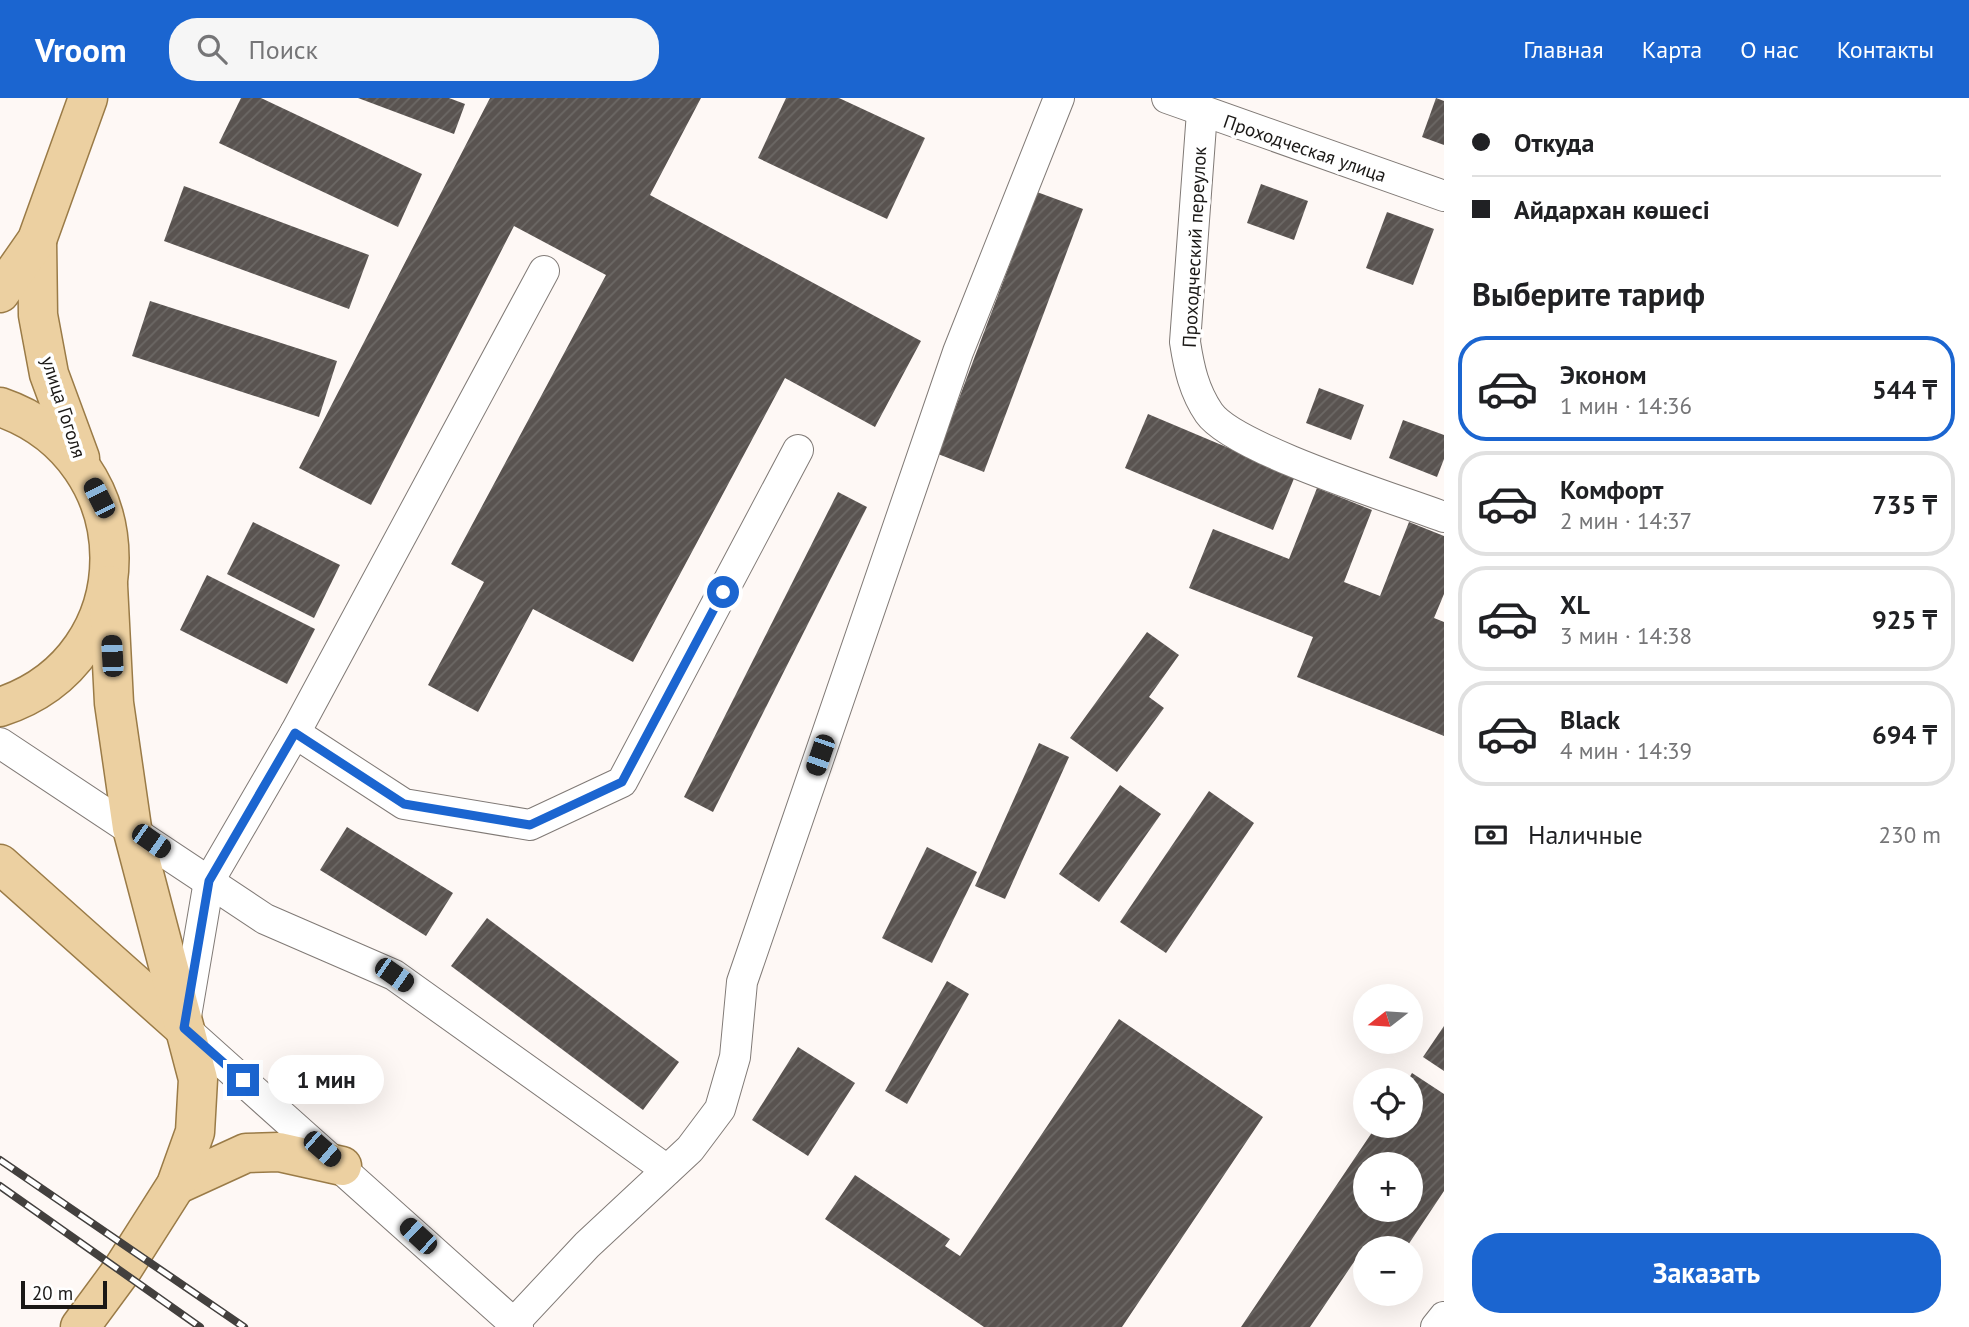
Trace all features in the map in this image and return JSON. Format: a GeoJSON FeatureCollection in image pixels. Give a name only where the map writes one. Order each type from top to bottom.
{"type":"FeatureCollection","features":[{"type":"Feature","properties":{"kind":"main road"},"geometry":{"type":"LineString","coordinates":[[0,293],[37,240],[88,98]]}},
{"type":"Feature","properties":{"kind":"main road","name":"улица Гоголя"},"geometry":{"type":"LineString","coordinates":[[37,240],[38,315],[48,374],[86,472]]}},
{"type":"Feature","properties":{"kind":"main road"},"geometry":{"type":"LineString","coordinates":[[0,407],[44,429],[67,448],[86,472],[99,498],[111,555],[108,585],[114,703],[132,828],[198,1079],[195,1132],[176,1185],[122,1270],[80,1327]]}},
{"type":"Feature","properties":{"kind":"main road"},"geometry":{"type":"LineString","coordinates":[[0,708],[44,686],[68,666],[86,642],[100,614],[108,585]]}},
{"type":"Feature","properties":{"kind":"main road"},"geometry":{"type":"LineString","coordinates":[[0,864],[184,1028]]}},
{"type":"Feature","properties":{"kind":"main road"},"geometry":{"type":"LineString","coordinates":[[176,1185],[246,1153],[279,1152],[342,1166]]}},
{"type":"Feature","properties":{"kind":"street"},"geometry":{"type":"LineString","coordinates":[[544,271],[295,733],[209,881],[184,1028],[342,1166],[516,1325],[587,1245],[690,1149],[720,1109],[735,1057],[742,982],[958,352],[1059,98]]}},
{"type":"Feature","properties":{"kind":"street","name":"Проходческая улица"},"geometry":{"type":"LineString","coordinates":[[1167,98],[1444,195]]}},
{"type":"Feature","properties":{"kind":"street","name":"Проходческий переулок"},"geometry":{"type":"LineString","coordinates":[[1202,112],[1185,342],[1191,378],[1210,415],[1249,444],[1444,517]]}},
{"type":"Feature","properties":{"kind":"street"},"geometry":{"type":"LineString","coordinates":[[295,733],[404,804],[530,825],[622,782],[799,450]]}},
{"type":"Feature","properties":{"kind":"street"},"geometry":{"type":"LineString","coordinates":[[0,743],[132,828],[265,919],[394,975],[667,1170]]}},
{"type":"Feature","properties":{"kind":"street"},"geometry":{"type":"LineString","coordinates":[[1436,1327],[1444,1317]]}},
{"type":"Feature","properties":{"kind":"building"},"geometry":{"type":"Polygon","coordinates":[[[241,98],[261,98],[422,174],[398,227],[219,143],[241,98]]]}},
{"type":"Feature","properties":{"kind":"building"},"geometry":{"type":"Polygon","coordinates":[[[358,98],[449,98],[465,104],[454,134],[358,98]]]}},
{"type":"Feature","properties":{"kind":"building"},"geometry":{"type":"Polygon","coordinates":[[[490,98],[701,98],[650,195],[921,341],[875,427],[785,378],[633,662],[533,609],[478,712],[428,685],[484,582],[451,564],[606,275],[514,226],[371,505],[299,468],[490,98]]]}},
{"type":"Feature","properties":{"kind":"building"},"geometry":{"type":"Polygon","coordinates":[[[786,98],[839,98],[925,138],[887,219],[758,158],[786,98]]]}},
{"type":"Feature","properties":{"kind":"building"},"geometry":{"type":"Polygon","coordinates":[[[1436,98],[1444,101],[1444,145],[1422,137],[1436,98]]]}},
{"type":"Feature","properties":{"kind":"building"},"geometry":{"type":"Polygon","coordinates":[[[1261,184],[1308,201],[1294,240],[1247,223],[1261,184]]]}},
{"type":"Feature","properties":{"kind":"building"},"geometry":{"type":"Polygon","coordinates":[[[184,186],[369,255],[349,309],[164,241],[184,186]]]}},
{"type":"Feature","properties":{"kind":"building"},"geometry":{"type":"Polygon","coordinates":[[[1037,192],[1083,209],[984,472],[938,454],[1037,192]]]}},
{"type":"Feature","properties":{"kind":"building"},"geometry":{"type":"Polygon","coordinates":[[[1387,212],[1434,229],[1413,285],[1366,268],[1387,212]]]}},
{"type":"Feature","properties":{"kind":"building"},"geometry":{"type":"Polygon","coordinates":[[[150,301],[337,361],[319,417],[132,356],[150,301]]]}},
{"type":"Feature","properties":{"kind":"building"},"geometry":{"type":"Polygon","coordinates":[[[1319,388],[1364,405],[1351,440],[1306,423],[1319,388]]]}},
{"type":"Feature","properties":{"kind":"building"},"geometry":{"type":"Polygon","coordinates":[[[1148,414],[1295,476],[1273,530],[1125,468],[1148,414]]]}},
{"type":"Feature","properties":{"kind":"building"},"geometry":{"type":"Polygon","coordinates":[[[1403,420],[1444,435],[1444,459],[1437,477],[1389,458],[1403,420]]]}},
{"type":"Feature","properties":{"kind":"building"},"geometry":{"type":"Polygon","coordinates":[[[1317,488],[1372,510],[1344,582],[1380,596],[1409,522],[1444,536],[1444,594],[1434,618],[1444,622],[1444,736],[1297,677],[1313,637],[1189,588],[1213,529],[1289,559],[1317,488]]]}},
{"type":"Feature","properties":{"kind":"building"},"geometry":{"type":"Polygon","coordinates":[[[838,492],[867,507],[713,812],[684,797],[838,492]]]}},
{"type":"Feature","properties":{"kind":"building"},"geometry":{"type":"Polygon","coordinates":[[[253,522],[340,565],[314,618],[227,574],[253,522]]]}},
{"type":"Feature","properties":{"kind":"building"},"geometry":{"type":"Polygon","coordinates":[[[207,575],[315,629],[287,684],[180,630],[207,575]]]}},
{"type":"Feature","properties":{"kind":"building"},"geometry":{"type":"Polygon","coordinates":[[[1147,632],[1179,655],[1149,697],[1164,708],[1117,772],[1070,738],[1147,632]]]}},
{"type":"Feature","properties":{"kind":"building"},"geometry":{"type":"Polygon","coordinates":[[[1039,743],[1069,757],[1005,899],[975,886],[1039,743]]]}},
{"type":"Feature","properties":{"kind":"building"},"geometry":{"type":"Polygon","coordinates":[[[1120,785],[1161,814],[1099,902],[1059,874],[1120,785]]]}},
{"type":"Feature","properties":{"kind":"building"},"geometry":{"type":"Polygon","coordinates":[[[1209,791],[1254,823],[1166,953],[1120,922],[1209,791]]]}},
{"type":"Feature","properties":{"kind":"building"},"geometry":{"type":"Polygon","coordinates":[[[347,827],[453,893],[426,936],[320,870],[347,827]]]}},
{"type":"Feature","properties":{"kind":"building"},"geometry":{"type":"Polygon","coordinates":[[[927,847],[977,872],[932,963],[882,938],[927,847]]]}},
{"type":"Feature","properties":{"kind":"building"},"geometry":{"type":"Polygon","coordinates":[[[487,918],[679,1062],[643,1110],[451,966],[487,918]]]}},
{"type":"Feature","properties":{"kind":"building"},"geometry":{"type":"Polygon","coordinates":[[[947,981],[969,994],[907,1104],[885,1091],[947,981]]]}},
{"type":"Feature","properties":{"kind":"building"},"geometry":{"type":"Polygon","coordinates":[[[1119,1019],[1263,1117],[1122,1327],[984,1327],[825,1219],[855,1175],[950,1239],[945,1246],[960,1256],[1119,1019]]]}},
{"type":"Feature","properties":{"kind":"building"},"geometry":{"type":"Polygon","coordinates":[[[1444,1026],[1444,1071],[1423,1057],[1444,1026]]]}},
{"type":"Feature","properties":{"kind":"building"},"geometry":{"type":"Polygon","coordinates":[[[798,1047],[855,1083],[808,1156],[752,1120],[798,1047]]]}},
{"type":"Feature","properties":{"kind":"building"},"geometry":{"type":"Polygon","coordinates":[[[1423,1080],[1444,1094],[1444,1191],[1414,1236],[1353,1236],[1353,1263],[1310,1327],[1241,1327],[1353,1161],[1353,1222],[1423,1222],[1423,1152],[1359,1152],[1368,1138],[1423,1138],[1423,1080]]]}},
{"type":"Feature","properties":{"kind":"railway"},"geometry":{"type":"LineString","coordinates":[[0,1160],[244,1327]]}},
{"type":"Feature","properties":{"kind":"railway"},"geometry":{"type":"LineString","coordinates":[[0,1186],[200,1327]]}},
{"type":"Feature","properties":{"kind":"route"},"geometry":{"type":"LineString","coordinates":[[243,1080],[184,1028],[209,881],[295,733],[404,804],[530,825],[622,782],[723,592]]}}]}
